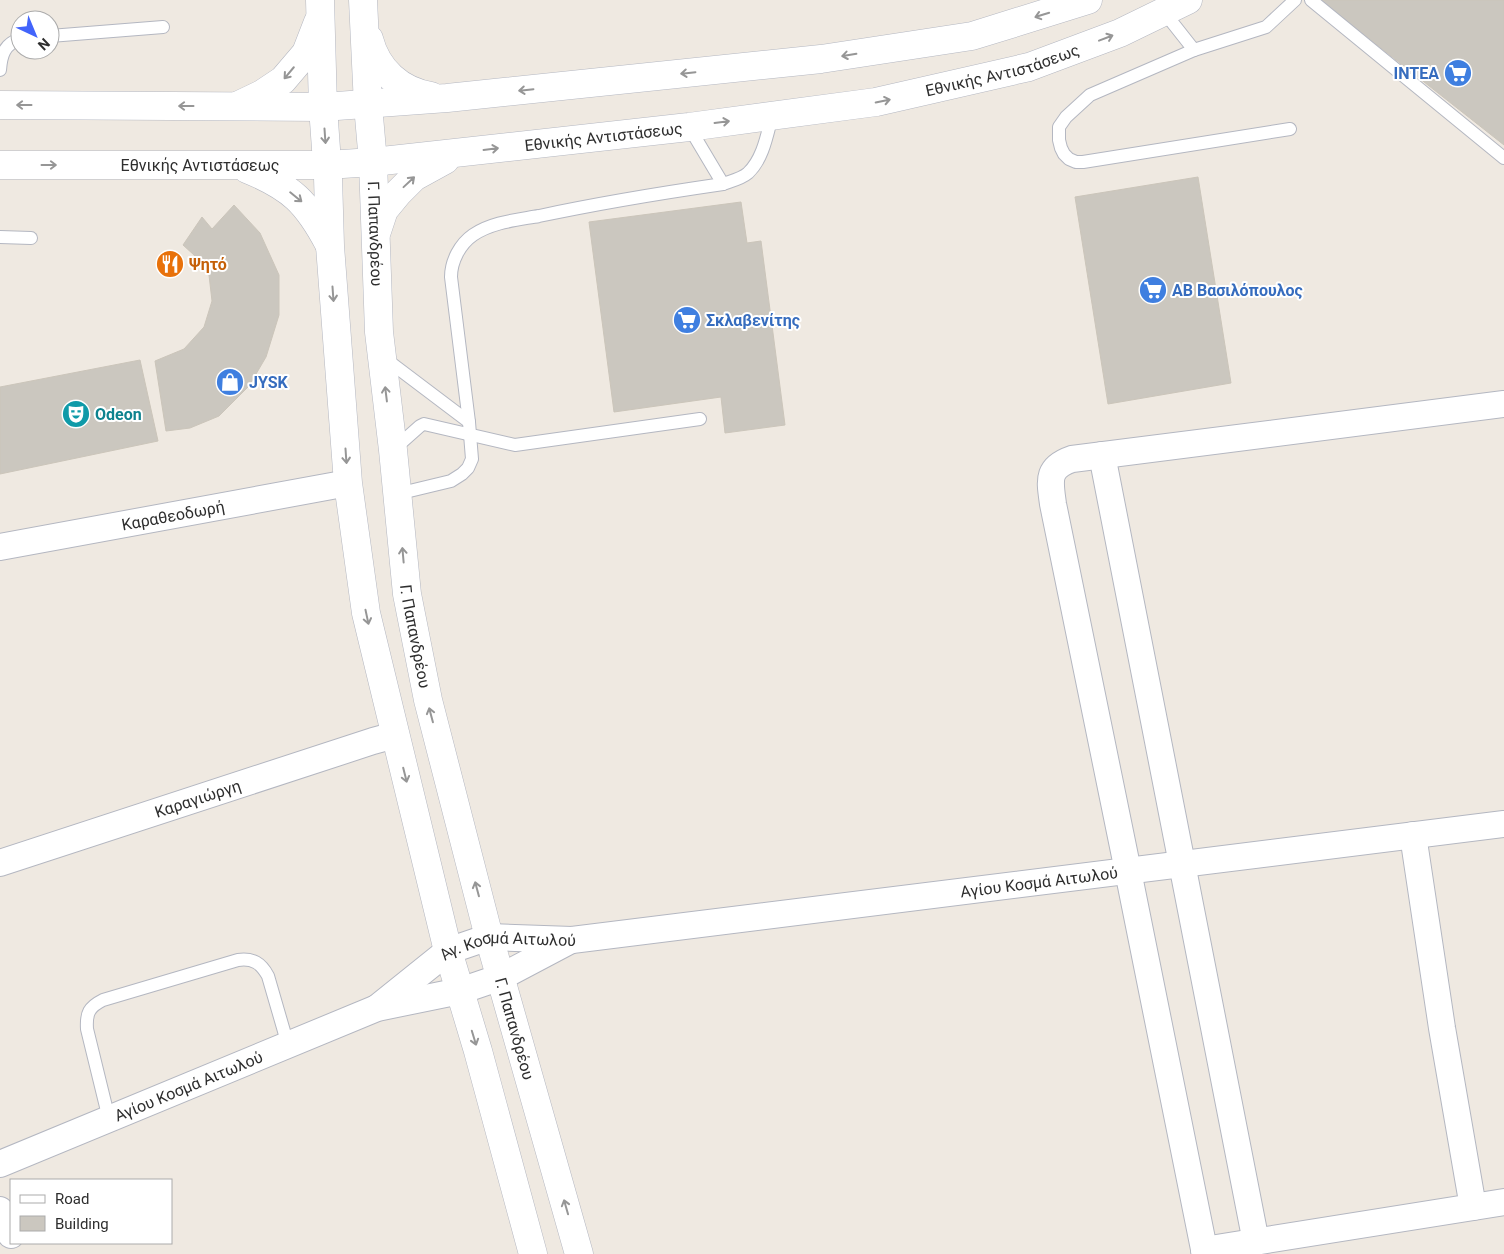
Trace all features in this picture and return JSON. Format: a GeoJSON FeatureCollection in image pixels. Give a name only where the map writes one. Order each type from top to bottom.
{"type":"FeatureCollection","features":[{"type":"Feature","properties":{"kind":"main road"},"geometry":{"type":"LineString","coordinates":[[0,105],[323,107],[447,98],[830,58],[972,36],[1088,0]]}},
{"type":"Feature","properties":{"kind":"main road","name":"Εθνικής Αντιστάσεως"},"geometry":{"type":"LineString","coordinates":[[0,165],[238,166],[327,165],[373,162],[689,127],[876,102],[1029,68],[1120,33],[1188,0]]}},
{"type":"Feature","properties":{"kind":"main road"},"geometry":{"type":"LineString","coordinates":[[235,107],[262,94],[283,80],[306,53],[320,8]]}},
{"type":"Feature","properties":{"kind":"main road"},"geometry":{"type":"LineString","coordinates":[[320,8],[330,246],[348,483],[366,613],[448,951],[478,1050],[533,1254]]}},
{"type":"Feature","properties":{"kind":"main road"},"geometry":{"type":"LineString","coordinates":[[364,8],[370,43],[379,63],[394,81],[417,94],[447,98]]}},
{"type":"Feature","properties":{"kind":"main road","name":"Γ. Παπανδρέου"},"geometry":{"type":"LineString","coordinates":[[364,8],[368,105],[373,162],[379,332],[407,594],[428,700],[489,936],[579,1254]]}},
{"type":"Feature","properties":{"kind":"main road"},"geometry":{"type":"LineString","coordinates":[[376,237],[384,210],[414,177],[434,165],[461,153]]}},
{"type":"Feature","properties":{"kind":"main road"},"geometry":{"type":"LineString","coordinates":[[238,166],[265,176],[303,203],[318,222],[330,246]]}},
{"type":"Feature","properties":{"kind":"street"},"geometry":{"type":"LineString","coordinates":[[1504,404],[1072,459],[1065,462],[1052,473],[1050,483],[1204,1252],[1504,1202]]}},
{"type":"Feature","properties":{"kind":"street"},"geometry":{"type":"LineString","coordinates":[[1102,455],[1256,1242]]}},
{"type":"Feature","properties":{"kind":"street","name":"Καραθεοδωρή"},"geometry":{"type":"LineString","coordinates":[[0,547],[348,483]]}},
{"type":"Feature","properties":{"kind":"street","name":"Καραγιώργη"},"geometry":{"type":"LineString","coordinates":[[0,863],[373,741],[395,736]]}},
{"type":"Feature","properties":{"kind":"street","name":"Αγίου Κοσμά Αιτωλού"},"geometry":{"type":"LineString","coordinates":[[572,940],[1504,824]]}},
{"type":"Feature","properties":{"kind":"street"},"geometry":{"type":"LineString","coordinates":[[1413,835],[1442,1028],[1473,1207]]}},
{"type":"Feature","properties":{"kind":"street","name":"Αγ. Κοσμά Αιτωλού"},"geometry":{"type":"LineString","coordinates":[[377,1008],[448,951],[489,936],[572,940]]}},
{"type":"Feature","properties":{"kind":"street","name":"Αγ. Κοσμά Αιτωλού"},"geometry":{"type":"LineString","coordinates":[[377,1008],[460,991],[501,977],[572,940]]}},
{"type":"Feature","properties":{"kind":"street","name":"Αγίου Κοσμά Αιτωλού"},"geometry":{"type":"LineString","coordinates":[[0,1164],[377,1008]]}},
{"type":"Feature","properties":{"kind":"street"},"geometry":{"type":"LineString","coordinates":[[0,1210],[10,1233]]}},
{"type":"Feature","properties":{"kind":"lane"},"geometry":{"type":"LineString","coordinates":[[1290,130],[1083,162],[1069,159],[1064,154],[1059,140],[1059,127],[1066,117],[1090,95],[1194,50],[1266,27],[1296,0]]}},
{"type":"Feature","properties":{"kind":"lane"},"geometry":{"type":"LineString","coordinates":[[1311,0],[1504,158]]}},
{"type":"Feature","properties":{"kind":"lane"},"geometry":{"type":"LineString","coordinates":[[1164,12],[1194,50]]}},
{"type":"Feature","properties":{"kind":"lane"},"geometry":{"type":"LineString","coordinates":[[60,35],[163,27]]}},
{"type":"Feature","properties":{"kind":"lane"},"geometry":{"type":"LineString","coordinates":[[0,70],[3,53],[10,44]]}},
{"type":"Feature","properties":{"kind":"lane"},"geometry":{"type":"LineString","coordinates":[[397,494],[451,481],[468,468],[472,459],[451,277],[451,270],[458,252],[470,237],[481,230],[496,225],[586,206],[722,184],[739,179],[747,174],[755,165],[763,149],[772,116]]}},
{"type":"Feature","properties":{"kind":"lane"},"geometry":{"type":"LineString","coordinates":[[689,127],[722,184]]}},
{"type":"Feature","properties":{"kind":"lane"},"geometry":{"type":"LineString","coordinates":[[0,237],[31,238]]}},
{"type":"Feature","properties":{"kind":"lane"},"geometry":{"type":"LineString","coordinates":[[382,356],[469,422]]}},
{"type":"Feature","properties":{"kind":"lane"},"geometry":{"type":"LineString","coordinates":[[393,450],[424,424],[516,445],[700,419]]}},
{"type":"Feature","properties":{"kind":"lane"},"geometry":{"type":"LineString","coordinates":[[109,1120],[86,1020],[89,1011],[95,1004],[103,1000],[238,960],[248,959],[257,962],[264,968],[268,976],[288,1045]]}},
{"type":"Feature","properties":{"kind":"building","name":"INTEA"},"geometry":{"type":"Polygon","coordinates":[[[1320,0],[1504,0],[1504,145],[1320,0]]]}},
{"type":"Feature","properties":{"kind":"building","name":"ΑΒ Βασιλόπουλος"},"geometry":{"type":"Polygon","coordinates":[[[1198,177],[1231,383],[1108,404],[1075,197],[1198,177]]]}},
{"type":"Feature","properties":{"kind":"building","name":"Σκλαβενίτης"},"geometry":{"type":"Polygon","coordinates":[[[741,202],[747,243],[761,241],[785,425],[725,433],[721,397],[614,412],[589,222],[741,202]]]}},
{"type":"Feature","properties":{"kind":"building"},"geometry":{"type":"Polygon","coordinates":[[[234,205],[260,233],[279,275],[279,315],[266,357],[249,386],[219,416],[190,428],[166,431],[155,361],[184,349],[204,327],[212,301],[209,275],[194,255],[183,245],[202,217],[212,229],[234,205]]]}},
{"type":"Feature","properties":{"kind":"building","name":"Odeon"},"geometry":{"type":"Polygon","coordinates":[[[140,360],[158,441],[0,474],[0,387],[140,360]]]}},
{"type":"Feature","properties":{"kind":"place","name":"INTEA"},"geometry":{"type":"Point","coordinates":[1458,73]}},
{"type":"Feature","properties":{"kind":"place","name":"Ψητό"},"geometry":{"type":"Point","coordinates":[170,264]}},
{"type":"Feature","properties":{"kind":"place","name":"ΑΒ Βασιλόπουλος"},"geometry":{"type":"Point","coordinates":[1153,290]}},
{"type":"Feature","properties":{"kind":"place","name":"Σκλαβενίτης"},"geometry":{"type":"Point","coordinates":[687,320]}},
{"type":"Feature","properties":{"kind":"place","name":"JYSK"},"geometry":{"type":"Point","coordinates":[230,382]}},
{"type":"Feature","properties":{"kind":"place","name":"Odeon"},"geometry":{"type":"Point","coordinates":[76,414]}}]}
